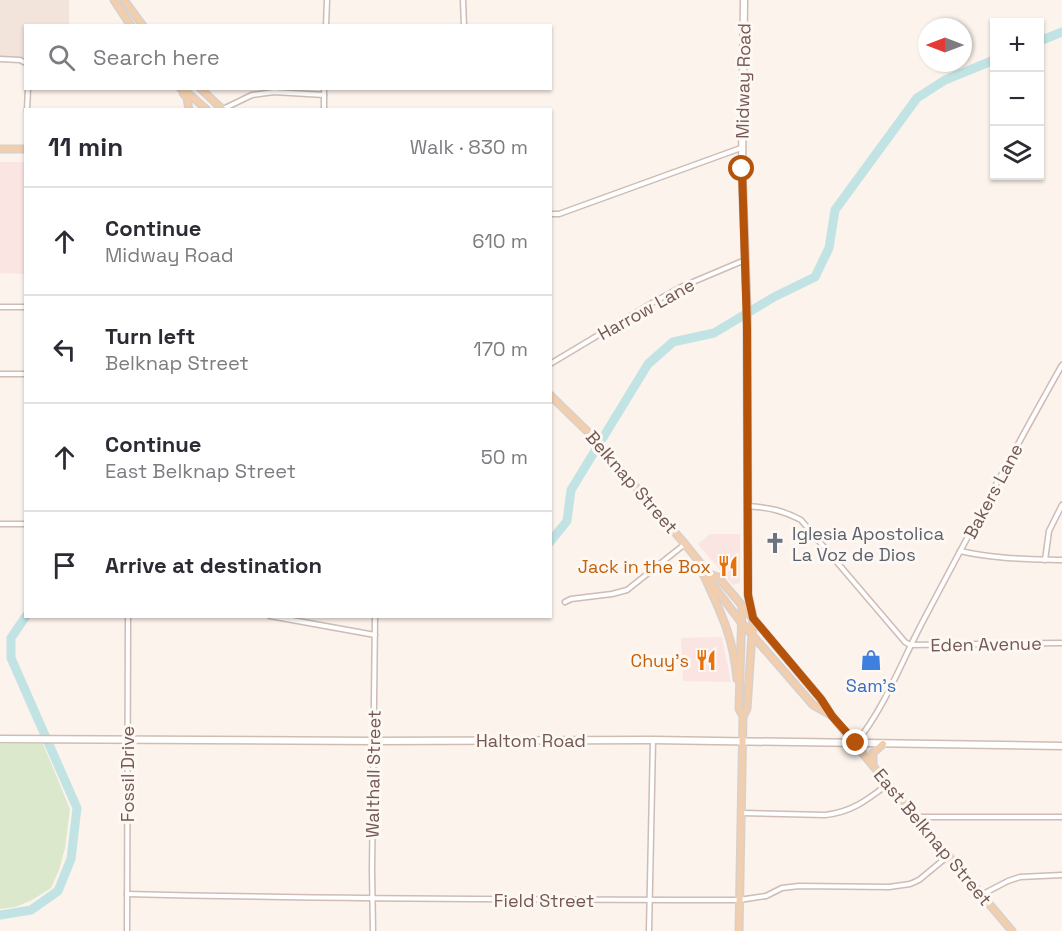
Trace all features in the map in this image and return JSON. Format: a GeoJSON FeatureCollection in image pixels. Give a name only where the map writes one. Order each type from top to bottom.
{"type":"FeatureCollection","features":[{"type":"Feature","properties":{"kind":"main road"},"geometry":{"type":"LineString","coordinates":[[114,0],[130,24]]}},
{"type":"Feature","properties":{"kind":"main road"},"geometry":{"type":"LineString","coordinates":[[124,0],[142,24]]}},
{"type":"Feature","properties":{"kind":"main road","name":"Midway Road"},"geometry":{"type":"LineString","coordinates":[[744,0],[742,147],[747,327],[748,595],[753,618]]}},
{"type":"Feature","properties":{"kind":"main road"},"geometry":{"type":"LineString","coordinates":[[182,90],[188,98],[189,108]]}},
{"type":"Feature","properties":{"kind":"main road"},"geometry":{"type":"LineString","coordinates":[[183,90],[205,108]]}},
{"type":"Feature","properties":{"kind":"main road"},"geometry":{"type":"LineString","coordinates":[[202,90],[221,108]]}},
{"type":"Feature","properties":{"kind":"main road"},"geometry":{"type":"LineString","coordinates":[[0,149],[24,149]]}},
{"type":"Feature","properties":{"kind":"main road","name":"Belknap Street"},"geometry":{"type":"LineString","coordinates":[[552,397],[590,433],[685,544],[709,574],[712,584],[741,622],[813,705],[832,716]]}},
{"type":"Feature","properties":{"kind":"main road"},"geometry":{"type":"LineString","coordinates":[[696,558],[729,632],[735,660],[739,701]]}},
{"type":"Feature","properties":{"kind":"main road","name":"Belknap Street"},"geometry":{"type":"LineString","coordinates":[[709,574],[718,577],[821,699],[832,716]]}},
{"type":"Feature","properties":{"kind":"main road","name":"Midway Road"},"geometry":{"type":"LineString","coordinates":[[742,606],[748,595]]}},
{"type":"Feature","properties":{"kind":"main road"},"geometry":{"type":"LineString","coordinates":[[739,931],[742,716],[739,701],[742,606]]}},
{"type":"Feature","properties":{"kind":"main road"},"geometry":{"type":"LineString","coordinates":[[742,716],[747,709],[753,618]]}},
{"type":"Feature","properties":{"kind":"main road"},"geometry":{"type":"LineString","coordinates":[[751,657],[755,647],[763,647]]}},
{"type":"Feature","properties":{"kind":"main road"},"geometry":{"type":"LineString","coordinates":[[741,665],[750,666]]}},
{"type":"Feature","properties":{"kind":"main road","name":"East Belknap Street"},"geometry":{"type":"LineString","coordinates":[[832,716],[1009,930]]}},
{"type":"Feature","properties":{"kind":"main road","name":"Haltom Road"},"geometry":{"type":"LineString","coordinates":[[0,739],[653,740],[1062,746]]}},
{"type":"Feature","properties":{"kind":"main road"},"geometry":{"type":"LineString","coordinates":[[873,765],[873,753],[883,744]]}},
{"type":"Feature","properties":{"kind":"street"},"geometry":{"type":"LineString","coordinates":[[326,24],[327,0]]}},
{"type":"Feature","properties":{"kind":"street"},"geometry":{"type":"LineString","coordinates":[[463,0],[464,24]]}},
{"type":"Feature","properties":{"kind":"street"},"geometry":{"type":"LineString","coordinates":[[0,59],[15,59],[24,63]]}},
{"type":"Feature","properties":{"kind":"street"},"geometry":{"type":"LineString","coordinates":[[27,108],[28,90]]}},
{"type":"Feature","properties":{"kind":"street"},"geometry":{"type":"LineString","coordinates":[[324,90],[324,108]]}},
{"type":"Feature","properties":{"kind":"street"},"geometry":{"type":"LineString","coordinates":[[224,108],[252,95],[274,92],[324,95]]}},
{"type":"Feature","properties":{"kind":"street"},"geometry":{"type":"LineString","coordinates":[[552,214],[559,214],[742,147]]}},
{"type":"Feature","properties":{"kind":"street","name":"Harrow Lane"},"geometry":{"type":"LineString","coordinates":[[552,363],[681,287],[745,260]]}},
{"type":"Feature","properties":{"kind":"street"},"geometry":{"type":"LineString","coordinates":[[0,307],[24,307]]}},
{"type":"Feature","properties":{"kind":"street","name":"Bakers Lane"},"geometry":{"type":"LineString","coordinates":[[856,743],[867,730],[880,707],[960,551],[1062,365]]}},
{"type":"Feature","properties":{"kind":"street"},"geometry":{"type":"LineString","coordinates":[[0,374],[24,374]]}},
{"type":"Feature","properties":{"kind":"street"},"geometry":{"type":"LineString","coordinates":[[1045,560],[1049,531],[1062,505]]}},
{"type":"Feature","properties":{"kind":"street"},"geometry":{"type":"LineString","coordinates":[[748,506],[771,508],[786,512],[801,520],[910,645]]}},
{"type":"Feature","properties":{"kind":"street"},"geometry":{"type":"LineString","coordinates":[[0,524],[24,524]]}},
{"type":"Feature","properties":{"kind":"street"},"geometry":{"type":"LineString","coordinates":[[565,602],[571,599],[627,590],[685,544]]}},
{"type":"Feature","properties":{"kind":"street"},"geometry":{"type":"LineString","coordinates":[[960,551],[992,557],[1062,560]]}},
{"type":"Feature","properties":{"kind":"street","name":"Fossil Drive"},"geometry":{"type":"LineString","coordinates":[[127,931],[128,618]]}},
{"type":"Feature","properties":{"kind":"street"},"geometry":{"type":"LineString","coordinates":[[281,618],[375,635]]}},
{"type":"Feature","properties":{"kind":"street","name":"Walthall Street"},"geometry":{"type":"LineString","coordinates":[[374,931],[372,871],[375,618]]}},
{"type":"Feature","properties":{"kind":"street","name":"Eden Avenue"},"geometry":{"type":"LineString","coordinates":[[910,645],[1062,643]]}},
{"type":"Feature","properties":{"kind":"street"},"geometry":{"type":"LineString","coordinates":[[649,931],[653,740]]}},
{"type":"Feature","properties":{"kind":"street"},"geometry":{"type":"LineString","coordinates":[[740,813],[825,815],[839,813],[868,800],[888,784]]}},
{"type":"Feature","properties":{"kind":"street"},"geometry":{"type":"LineString","coordinates":[[916,817],[1062,817]]}},
{"type":"Feature","properties":{"kind":"street","name":"Field Street"},"geometry":{"type":"LineString","coordinates":[[127,894],[740,900],[766,896],[782,888],[799,886],[889,887],[910,884],[919,880],[949,856]]}},
{"type":"Feature","properties":{"kind":"street"},"geometry":{"type":"LineString","coordinates":[[981,895],[1020,877],[1062,876]]}},
{"type":"Feature","properties":{"kind":"shaded area"},"geometry":{"type":"Polygon","coordinates":[[[0,0],[69,0],[69,24],[24,24],[24,57],[0,57],[0,0]]]}},
{"type":"Feature","properties":{"kind":"shaded area"},"geometry":{"type":"Polygon","coordinates":[[[0,162],[24,162],[24,274],[0,273],[0,162]]]}},
{"type":"Feature","properties":{"kind":"shaded area"},"geometry":{"type":"Polygon","coordinates":[[[710,534],[740,534],[740,583],[733,585],[698,544],[710,534]]]}},
{"type":"Feature","properties":{"kind":"shaded area"},"geometry":{"type":"Polygon","coordinates":[[[722,637],[731,682],[683,681],[681,638],[722,637]]]}},
{"type":"Feature","properties":{"kind":"green space"},"geometry":{"type":"Polygon","coordinates":[[[0,744],[43,744],[70,809],[65,848],[51,888],[15,907],[0,909],[0,744]]]}},
{"type":"Feature","properties":{"kind":"waterway"},"geometry":{"type":"LineString","coordinates":[[1044,39],[1062,32]]}},
{"type":"Feature","properties":{"kind":"waterway"},"geometry":{"type":"LineString","coordinates":[[552,540],[567,521],[571,490],[648,364],[673,342],[714,333],[774,297],[815,277],[829,248],[835,210],[917,98],[945,80],[990,62]]}},
{"type":"Feature","properties":{"kind":"waterway"},"geometry":{"type":"LineString","coordinates":[[0,915],[31,910],[58,891],[71,859],[77,808],[11,658],[11,638],[25,618]]}},
{"type":"Feature","properties":{"kind":"place","name":"Iglesia Apostolica La Voz de Dios"},"geometry":{"type":"Point","coordinates":[775,543]}},
{"type":"Feature","properties":{"kind":"place","name":"Jack in the Box"},"geometry":{"type":"Point","coordinates":[728,566]}},
{"type":"Feature","properties":{"kind":"place","name":"Chuy's"},"geometry":{"type":"Point","coordinates":[706,660]}},
{"type":"Feature","properties":{"kind":"place","name":"Sam’s"},"geometry":{"type":"Point","coordinates":[871,660]}},
{"type":"Feature","properties":{"kind":"route"},"geometry":{"type":"LineString","coordinates":[[742,169],[747,327],[748,595],[753,618],[856,743]]}}]}
